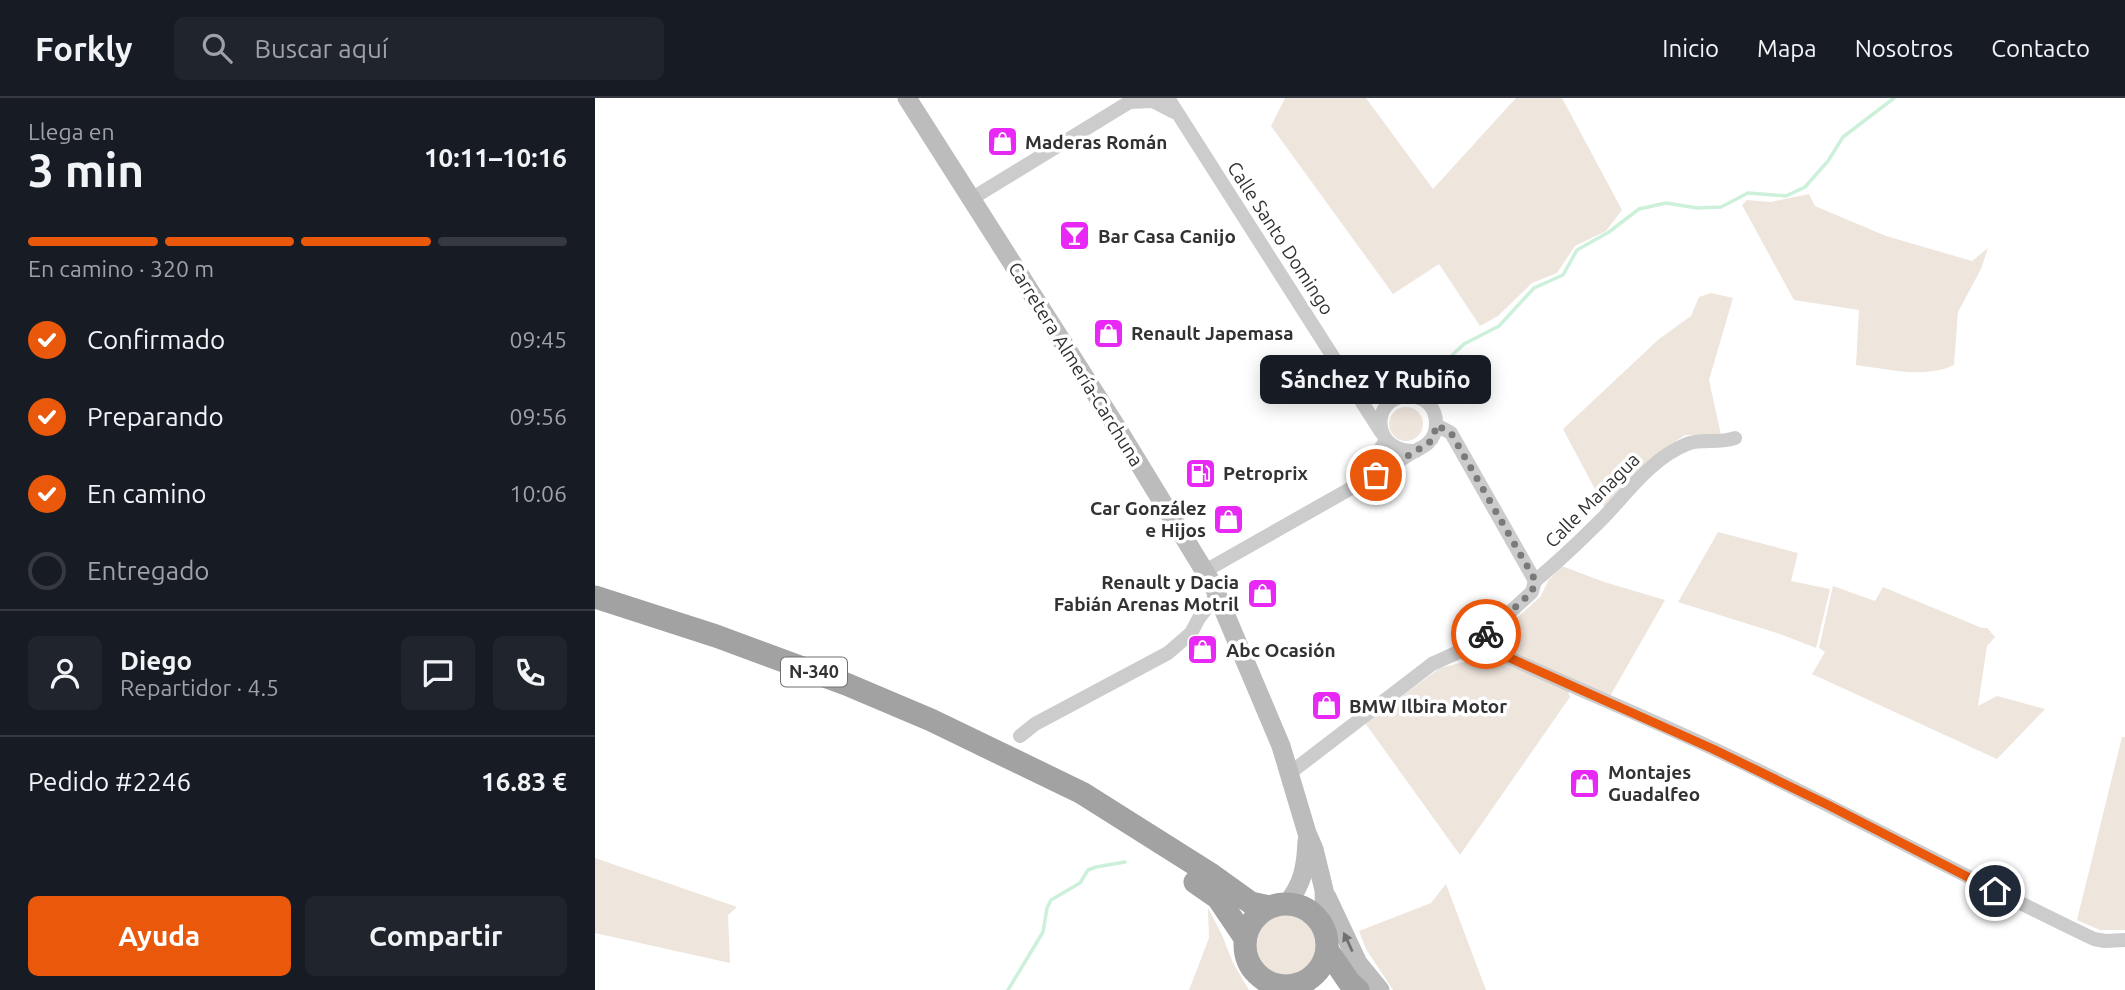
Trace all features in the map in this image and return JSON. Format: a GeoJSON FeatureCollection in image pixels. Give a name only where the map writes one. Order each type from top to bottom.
{"type":"FeatureCollection","features":[{"type":"Feature","properties":{"kind":"highway","name":"N-340"},"geometry":{"type":"LineString","coordinates":[[595,597],[716,636],[846,684],[931,720],[1082,793],[1212,875],[1251,903],[1299,905],[1310,911],[1319,919],[1349,982],[1358,990]]}},
{"type":"Feature","properties":{"kind":"highway","name":"N-340"},"geometry":{"type":"LineString","coordinates":[[1025,766],[1218,898],[1245,938],[1245,951],[1256,974],[1277,986],[1299,985],[1326,990]]}},
{"type":"Feature","properties":{"kind":"highway"},"geometry":{"type":"LineString","coordinates":[[1245,938],[1250,925],[1259,914],[1279,905]]}},
{"type":"Feature","properties":{"kind":"highway"},"geometry":{"type":"LineString","coordinates":[[1299,985],[1310,980],[1325,962],[1327,940]]}},
{"type":"Feature","properties":{"kind":"main road","name":"Carretera Almería-Carchuna"},"geometry":{"type":"LineString","coordinates":[[907,98],[1205,571],[1273,724],[1314,849],[1324,890]]}},
{"type":"Feature","properties":{"kind":"main road"},"geometry":{"type":"LineString","coordinates":[[1279,905],[1300,883],[1306,865],[1307,833]]}},
{"type":"Feature","properties":{"kind":"main road"},"geometry":{"type":"LineString","coordinates":[[1324,890],[1327,940]]}},
{"type":"Feature","properties":{"kind":"main road"},"geometry":{"type":"LineString","coordinates":[[1324,890],[1358,963],[1380,990]]}},
{"type":"Feature","properties":{"kind":"street","name":"Calle Santo Domingo"},"geometry":{"type":"LineString","coordinates":[[1168,98],[1384,437]]}},
{"type":"Feature","properties":{"kind":"street"},"geometry":{"type":"LineString","coordinates":[[1177,98],[1178,114]]}},
{"type":"Feature","properties":{"kind":"street"},"geometry":{"type":"LineString","coordinates":[[971,199],[1133,99],[1153,101],[1178,114]]}},
{"type":"Feature","properties":{"kind":"street"},"geometry":{"type":"LineString","coordinates":[[1205,571],[1355,486],[1416,451],[1429,443],[1434,436],[1436,425],[1431,407],[1425,401],[1412,396],[1401,396],[1384,409],[1380,421],[1384,437],[1394,448],[1416,451]]}},
{"type":"Feature","properties":{"kind":"street"},"geometry":{"type":"LineString","coordinates":[[1361,398],[1384,409]]}},
{"type":"Feature","properties":{"kind":"street","name":"Calle Managua"},"geometry":{"type":"LineString","coordinates":[[1436,425],[1451,433],[1535,580],[1594,527],[1653,466],[1674,450],[1691,442],[1720,442],[1735,438]]}},
{"type":"Feature","properties":{"kind":"street"},"geometry":{"type":"LineString","coordinates":[[1355,486],[1384,437]]}},
{"type":"Feature","properties":{"kind":"street"},"geometry":{"type":"LineString","coordinates":[[1290,773],[1432,664],[1474,645],[1532,592],[1535,580]]}},
{"type":"Feature","properties":{"kind":"street"},"geometry":{"type":"LineString","coordinates":[[1020,736],[1035,724],[1168,653],[1191,633],[1217,595]]}},
{"type":"Feature","properties":{"kind":"street"},"geometry":{"type":"LineString","coordinates":[[1474,645],[1501,654],[1713,749],[2094,939],[2125,940]]}},
{"type":"Feature","properties":{"kind":"shaded area"},"geometry":{"type":"Polygon","coordinates":[[[1285,98],[1366,98],[1433,189],[1516,98],[1562,98],[1622,210],[1606,231],[1575,246],[1557,273],[1532,283],[1498,316],[1480,326],[1439,264],[1393,294],[1271,126],[1285,98]]]}},
{"type":"Feature","properties":{"kind":"shaded area"},"geometry":{"type":"Polygon","coordinates":[[[1809,194],[1815,206],[1886,236],[1972,261],[1988,248],[1981,269],[1958,312],[1954,365],[1918,372],[1856,365],[1859,310],[1794,300],[1742,205],[1747,200],[1771,202],[1809,194]]]}},
{"type":"Feature","properties":{"kind":"shaded area"},"geometry":{"type":"Polygon","coordinates":[[[1711,293],[1733,298],[1709,380],[1721,435],[1685,435],[1670,445],[1605,508],[1563,429],[1659,339],[1691,316],[1699,297],[1711,293]]]}},
{"type":"Feature","properties":{"kind":"shaded area"},"geometry":{"type":"Polygon","coordinates":[[[1406,407],[1418,412],[1423,424],[1418,436],[1406,441],[1394,436],[1389,424],[1394,412],[1406,407]]]}},
{"type":"Feature","properties":{"kind":"shaded area"},"geometry":{"type":"Polygon","coordinates":[[[1718,532],[1798,553],[1791,581],[1830,589],[1816,648],[1678,602],[1718,532]]]}},
{"type":"Feature","properties":{"kind":"shaded area"},"geometry":{"type":"Polygon","coordinates":[[[1562,566],[1665,600],[1609,698],[1503,650],[1498,635],[1541,596],[1548,581],[1562,566]]]}},
{"type":"Feature","properties":{"kind":"shaded area"},"geometry":{"type":"Polygon","coordinates":[[[1833,586],[1875,601],[1883,587],[1987,628],[1995,637],[1987,646],[1978,706],[1997,696],[2045,709],[1997,759],[1812,674],[1825,652],[1819,648],[1833,586]]]}},
{"type":"Feature","properties":{"kind":"shaded area"},"geometry":{"type":"Polygon","coordinates":[[[1480,658],[1498,660],[1568,691],[1570,697],[1460,855],[1365,723],[1440,668],[1480,658]]]}},
{"type":"Feature","properties":{"kind":"shaded area"},"geometry":{"type":"Polygon","coordinates":[[[2122,737],[2125,737],[2125,930],[2100,930],[2077,920],[2122,737]]]}},
{"type":"Feature","properties":{"kind":"shaded area"},"geometry":{"type":"Polygon","coordinates":[[[595,858],[737,907],[728,915],[730,963],[595,933],[595,858]]]}},
{"type":"Feature","properties":{"kind":"shaded area"},"geometry":{"type":"Polygon","coordinates":[[[1446,884],[1486,990],[1393,990],[1366,949],[1359,931],[1431,903],[1446,884]]]}},
{"type":"Feature","properties":{"kind":"shaded area"},"geometry":{"type":"Polygon","coordinates":[[[1208,908],[1233,963],[1249,990],[1189,990],[1209,938],[1208,908]]]}},
{"type":"Feature","properties":{"kind":"shaded area"},"geometry":{"type":"Polygon","coordinates":[[[1280,913],[1292,913],[1308,922],[1315,932],[1315,956],[1308,966],[1292,975],[1280,975],[1269,970],[1260,961],[1255,950],[1255,938],[1260,927],[1269,918],[1280,913]]]}},
{"type":"Feature","properties":{"kind":"waterway"},"geometry":{"type":"LineString","coordinates":[[1434,372],[1464,344],[1499,326],[1534,288],[1563,275],[1577,250],[1609,232],[1639,209],[1666,203],[1697,208],[1721,207],[1748,193],[1786,196],[1805,187],[1828,161],[1843,137],[1894,98]]}},
{"type":"Feature","properties":{"kind":"waterway"},"geometry":{"type":"LineString","coordinates":[[1008,990],[1043,932],[1051,900],[1080,883],[1088,870],[1125,862]]}},
{"type":"Feature","properties":{"kind":"way so far"},"geometry":{"type":"LineString","coordinates":[[1376,475],[1429,443],[1434,436],[1436,425],[1451,433],[1535,580],[1532,592],[1486,634]]}},
{"type":"Feature","properties":{"kind":"place","name":"Maderas Román"},"geometry":{"type":"Point","coordinates":[1002,142]}},
{"type":"Feature","properties":{"kind":"place","name":"Bar Casa Canijo"},"geometry":{"type":"Point","coordinates":[1075,236]}},
{"type":"Feature","properties":{"kind":"place","name":"Renault Japemasa"},"geometry":{"type":"Point","coordinates":[1108,333]}},
{"type":"Feature","properties":{"kind":"place","name":"Petroprix"},"geometry":{"type":"Point","coordinates":[1200,473]}},
{"type":"Feature","properties":{"kind":"place","name":"Sánchez Y Rubiño"},"geometry":{"type":"Point","coordinates":[1376,475]}},
{"type":"Feature","properties":{"kind":"place","name":"Car González e Hijos"},"geometry":{"type":"Point","coordinates":[1229,519]}},
{"type":"Feature","properties":{"kind":"place","name":"Renault y Dacia Fabián Arenas Motril"},"geometry":{"type":"Point","coordinates":[1262,593]}},
{"type":"Feature","properties":{"kind":"place","name":"Abc Ocasión"},"geometry":{"type":"Point","coordinates":[1203,650]}},
{"type":"Feature","properties":{"kind":"place","name":"BMW Ilbira Motor"},"geometry":{"type":"Point","coordinates":[1326,706]}},
{"type":"Feature","properties":{"kind":"place","name":"Montajes Guadalfeo"},"geometry":{"type":"Point","coordinates":[1585,783]}},
{"type":"Feature","properties":{"kind":"route"},"geometry":{"type":"LineString","coordinates":[[1486,634],[1474,645],[1501,654],[1713,749],[1995,891]]}}]}
